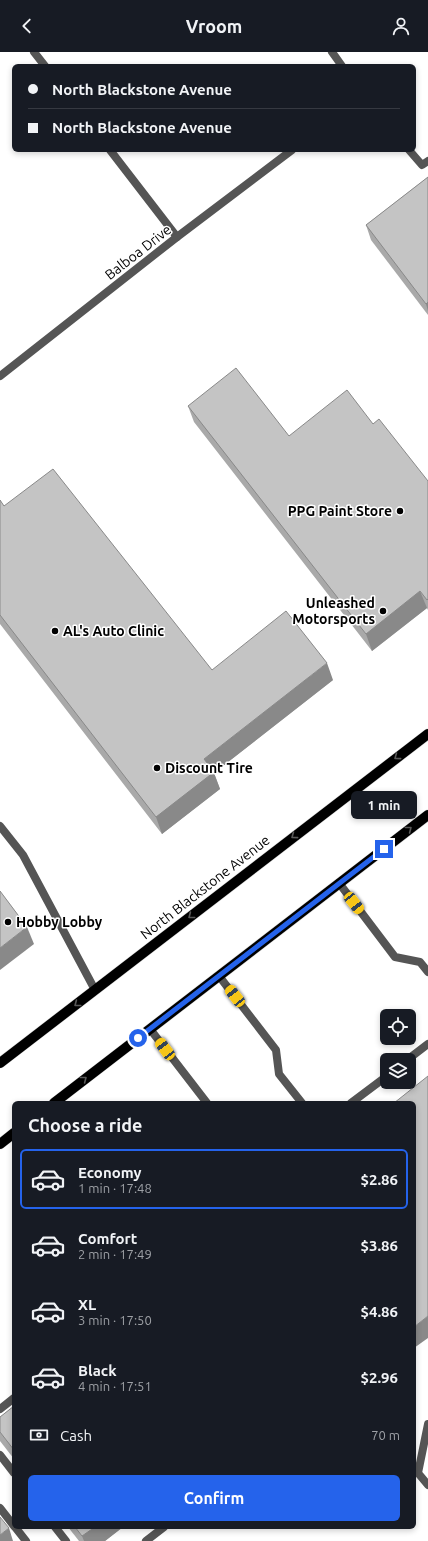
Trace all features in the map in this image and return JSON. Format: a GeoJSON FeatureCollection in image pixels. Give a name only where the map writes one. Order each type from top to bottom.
{"type":"FeatureCollection","features":[{"type":"Feature","properties":{"kind":"main road","name":"North Blackstone Avenue"},"geometry":{"type":"LineString","coordinates":[[0,1063],[428,734]]}},
{"type":"Feature","properties":{"kind":"main road"},"geometry":{"type":"LineString","coordinates":[[57,1101],[428,815]]}},
{"type":"Feature","properties":{"kind":"main road"},"geometry":{"type":"LineString","coordinates":[[0,1144],[12,1136]]}},
{"type":"Feature","properties":{"kind":"street"},"geometry":{"type":"LineString","coordinates":[[34,52],[43,64]]}},
{"type":"Feature","properties":{"kind":"street"},"geometry":{"type":"LineString","coordinates":[[332,52],[341,64]]}},
{"type":"Feature","properties":{"kind":"street"},"geometry":{"type":"LineString","coordinates":[[112,152],[177,237]]}},
{"type":"Feature","properties":{"kind":"street","name":"Balboa Drive"},"geometry":{"type":"LineString","coordinates":[[1,373],[289,152]]}},
{"type":"Feature","properties":{"kind":"street"},"geometry":{"type":"LineString","coordinates":[[411,152],[425,163]]}},
{"type":"Feature","properties":{"kind":"street"},"geometry":{"type":"LineString","coordinates":[[0,826],[23,855],[95,990]]}},
{"type":"Feature","properties":{"kind":"street"},"geometry":{"type":"LineString","coordinates":[[339,883],[395,957],[420,962],[428,972]]}},
{"type":"Feature","properties":{"kind":"street"},"geometry":{"type":"LineString","coordinates":[[219,976],[276,1050],[279,1074],[300,1101]]}},
{"type":"Feature","properties":{"kind":"street"},"geometry":{"type":"LineString","coordinates":[[150,1029],[205,1101]]}},
{"type":"Feature","properties":{"kind":"street"},"geometry":{"type":"LineString","coordinates":[[416,1053],[428,1044]]}},
{"type":"Feature","properties":{"kind":"street"},"geometry":{"type":"LineString","coordinates":[[354,1101],[380,1081]]}},
{"type":"Feature","properties":{"kind":"street"},"geometry":{"type":"LineString","coordinates":[[0,1408],[12,1399]]}},
{"type":"Feature","properties":{"kind":"street"},"geometry":{"type":"LineString","coordinates":[[428,1424],[418,1473],[428,1485]]}},
{"type":"Feature","properties":{"kind":"street"},"geometry":{"type":"LineString","coordinates":[[0,1455],[12,1470]]}},
{"type":"Feature","properties":{"kind":"street"},"geometry":{"type":"LineString","coordinates":[[0,1508],[12,1523]]}},
{"type":"Feature","properties":{"kind":"street"},"geometry":{"type":"LineString","coordinates":[[16,1529],[26,1541]]}},
{"type":"Feature","properties":{"kind":"street"},"geometry":{"type":"LineString","coordinates":[[57,1529],[66,1541]]}},
{"type":"Feature","properties":{"kind":"street"},"geometry":{"type":"LineString","coordinates":[[146,1541],[161,1529]]}},
{"type":"Feature","properties":{"kind":"building"},"geometry":{"type":"Polygon","coordinates":[[[428,177],[428,302],[426,304],[366,225],[428,177]]]}},
{"type":"Feature","properties":{"kind":"building"},"geometry":{"type":"Polygon","coordinates":[[[236,368],[289,436],[347,390],[373,424],[379,419],[428,481],[427,600],[420,591],[366,634],[188,406],[236,368]]]}},
{"type":"Feature","properties":{"kind":"building"},"geometry":{"type":"Polygon","coordinates":[[[53,469],[212,670],[286,611],[327,663],[204,759],[214,772],[156,817],[0,615],[0,500],[4,506],[53,469]]]}},
{"type":"Feature","properties":{"kind":"building"},"geometry":{"type":"Polygon","coordinates":[[[0,891],[27,927],[0,948],[0,891]]]}},
{"type":"Feature","properties":{"kind":"building"},"geometry":{"type":"Polygon","coordinates":[[[428,1076],[428,1316],[416,1325],[416,1101],[397,1101],[412,1089],[416,1089],[416,1086],[428,1076]]]}},
{"type":"Feature","properties":{"kind":"building"},"geometry":{"type":"Polygon","coordinates":[[[12,1408],[12,1447],[0,1432],[0,1417],[12,1408]]]}},
{"type":"Feature","properties":{"kind":"building"},"geometry":{"type":"Polygon","coordinates":[[[0,1517],[9,1528],[0,1535],[0,1517]]]}},
{"type":"Feature","properties":{"kind":"building"},"geometry":{"type":"Polygon","coordinates":[[[77,1529],[92,1529],[82,1536],[77,1529]]]}},
{"type":"Feature","properties":{"kind":"place","name":"PPG Paint Store"},"geometry":{"type":"Point","coordinates":[400,511]}},
{"type":"Feature","properties":{"kind":"place","name":"Unleashed Motorsports"},"geometry":{"type":"Point","coordinates":[383,611]}},
{"type":"Feature","properties":{"kind":"place","name":"AL's Auto Clinic"},"geometry":{"type":"Point","coordinates":[55,631]}},
{"type":"Feature","properties":{"kind":"place","name":"Discount Tire"},"geometry":{"type":"Point","coordinates":[157,768]}},
{"type":"Feature","properties":{"kind":"place","name":"Hobby Lobby"},"geometry":{"type":"Point","coordinates":[8,922]}},
{"type":"Feature","properties":{"kind":"route"},"geometry":{"type":"LineString","coordinates":[[138,1038],[384,849]]}}]}
